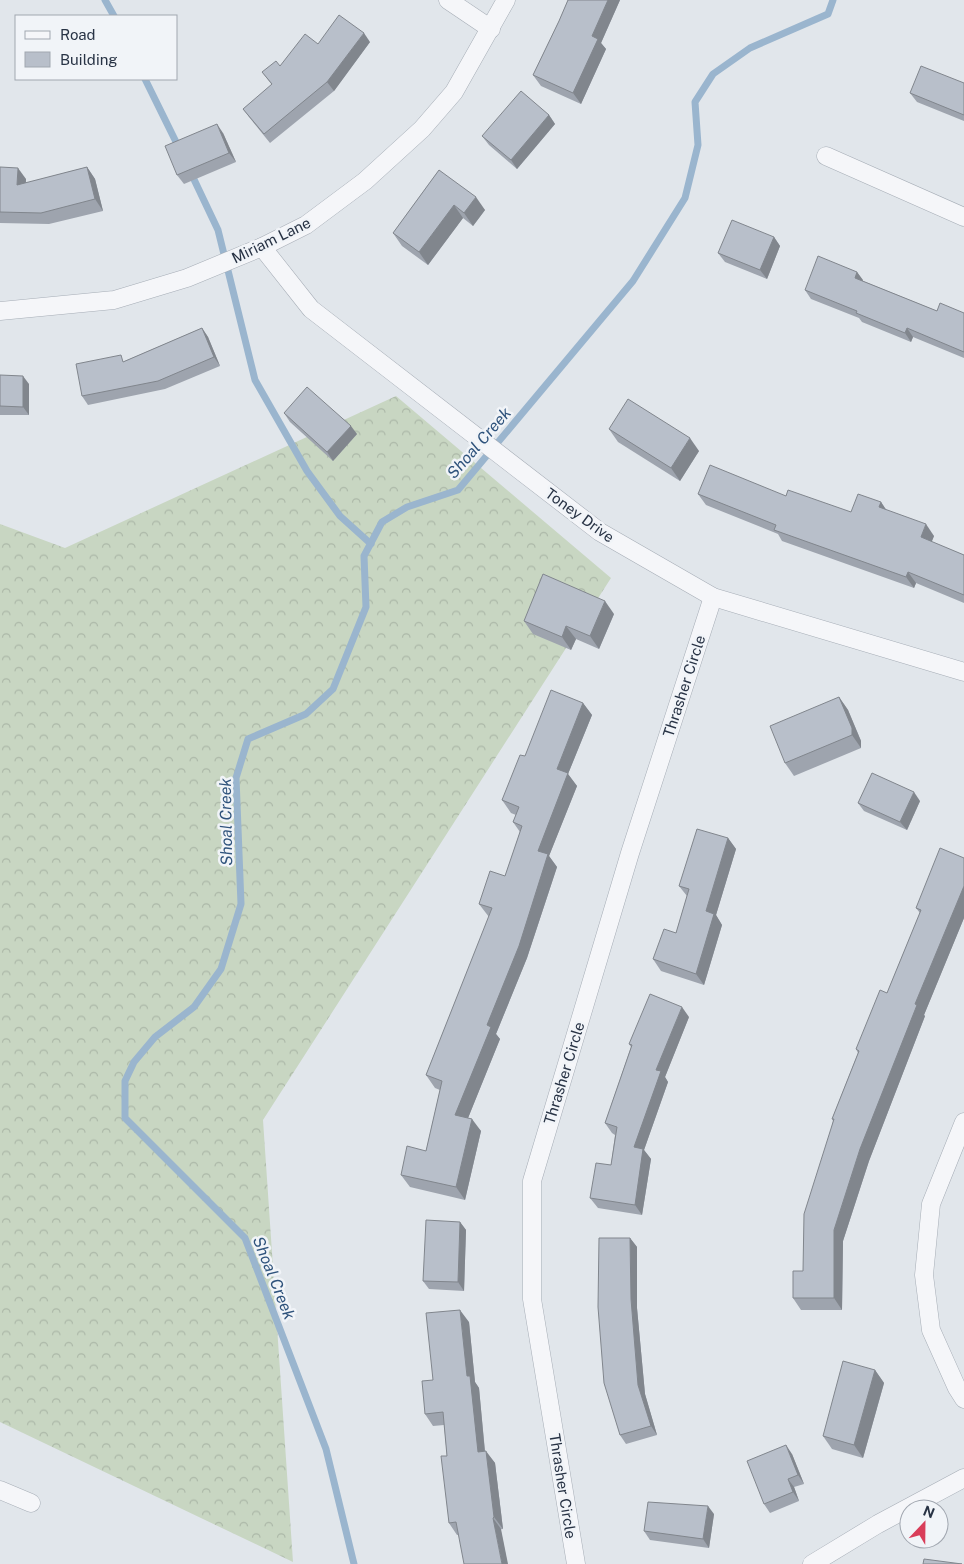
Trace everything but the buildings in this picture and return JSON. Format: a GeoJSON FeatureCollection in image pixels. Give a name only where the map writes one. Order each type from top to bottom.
{"type":"FeatureCollection","features":[{"type":"Feature","properties":{"kind":"street"},"geometry":{"type":"LineString","coordinates":[[448,0],[491,29]]}},
{"type":"Feature","properties":{"kind":"street","name":"Miriam Lane"},"geometry":{"type":"LineString","coordinates":[[0,311],[114,300],[187,278],[262,247],[306,225],[365,182],[422,129],[454,92],[506,0]]}},
{"type":"Feature","properties":{"kind":"street"},"geometry":{"type":"LineString","coordinates":[[826,156],[964,217]]}},
{"type":"Feature","properties":{"kind":"street","name":"Toney Drive"},"geometry":{"type":"LineString","coordinates":[[262,247],[311,309],[600,532],[713,597],[964,672]]}},
{"type":"Feature","properties":{"kind":"street","name":"Thrasher Circle"},"geometry":{"type":"LineString","coordinates":[[576,1564],[532,1299],[532,1181],[630,853],[713,597]]}},
{"type":"Feature","properties":{"kind":"street"},"geometry":{"type":"LineString","coordinates":[[964,1122],[930,1204],[924,1275],[932,1330],[964,1400]]}},
{"type":"Feature","properties":{"kind":"street"},"geometry":{"type":"LineString","coordinates":[[812,1564],[878,1524],[964,1478]]}},
{"type":"Feature","properties":{"kind":"street"},"geometry":{"type":"LineString","coordinates":[[0,1490],[31,1503]]}},
{"type":"Feature","properties":{"kind":"green space"},"geometry":{"type":"Polygon","coordinates":[[[396,396],[611,578],[263,1120],[293,1562],[0,1422],[0,524],[65,548],[396,396]]]}},
{"type":"Feature","properties":{"kind":"waterway"},"geometry":{"type":"LineString","coordinates":[[105,0],[113,15]]}},
{"type":"Feature","properties":{"kind":"waterway","name":"Shoal Creek"},"geometry":{"type":"LineString","coordinates":[[354,1564],[326,1449],[245,1238],[125,1118],[125,1081],[134,1062],[155,1037],[194,1007],[221,969],[241,904],[236,778],[248,739],[306,714],[333,689],[366,607],[364,556],[382,522],[407,507],[458,490],[633,281],[685,198],[698,145],[695,102],[713,74],[750,48],[828,14],[833,0]]}},
{"type":"Feature","properties":{"kind":"waterway"},"geometry":{"type":"LineString","coordinates":[[145,80],[179,148]]}},
{"type":"Feature","properties":{"kind":"waterway"},"geometry":{"type":"LineString","coordinates":[[190,171],[218,230],[255,380],[307,471],[340,516],[371,544]]}}]}
